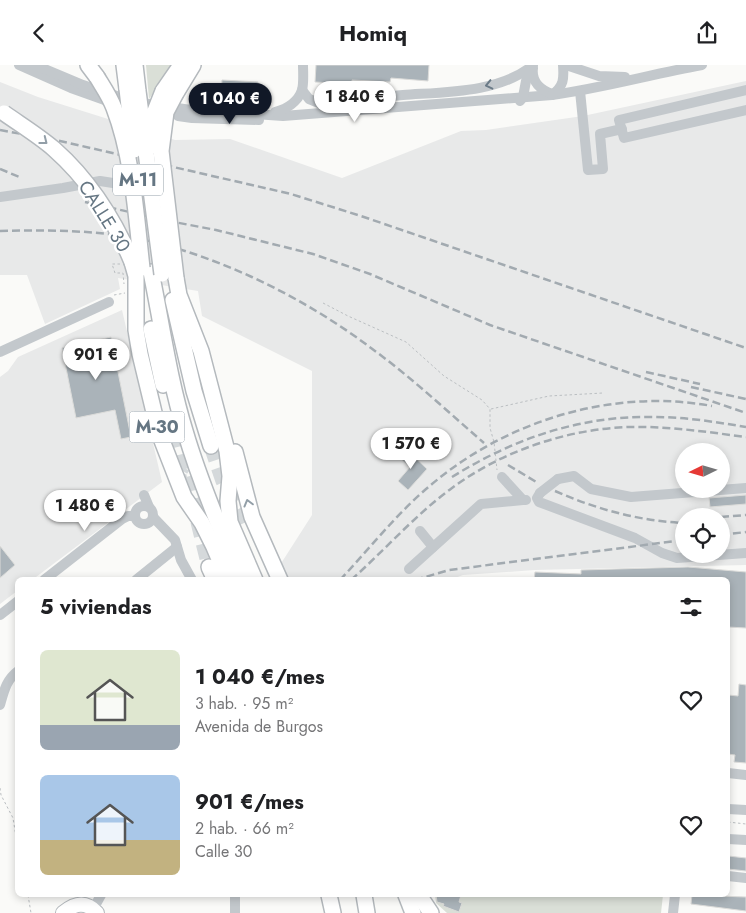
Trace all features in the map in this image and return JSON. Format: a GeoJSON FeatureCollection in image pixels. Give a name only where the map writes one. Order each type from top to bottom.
{"type":"FeatureCollection","features":[{"type":"Feature","properties":{"kind":"highway","name":"M-11"},"geometry":{"type":"LineString","coordinates":[[124,65],[151,140]]}},
{"type":"Feature","properties":{"kind":"highway","name":"M-11"},"geometry":{"type":"LineString","coordinates":[[135,65],[132,90],[154,273]]}},
{"type":"Feature","properties":{"kind":"highway"},"geometry":{"type":"LineString","coordinates":[[193,65],[169,92],[166,112],[151,140],[154,273],[158,314],[185,431],[217,519],[241,577]]}},
{"type":"Feature","properties":{"kind":"highway"},"geometry":{"type":"LineString","coordinates":[[93,71],[111,101],[120,127],[126,152],[138,228],[192,383],[211,446]]}},
{"type":"Feature","properties":{"kind":"highway"},"geometry":{"type":"LineString","coordinates":[[154,273],[173,271],[156,144],[157,120],[160,107],[169,92],[177,71]]}},
{"type":"Feature","properties":{"kind":"highway","name":"CALLE 30"},"geometry":{"type":"LineString","coordinates":[[2,112],[54,149],[85,181],[112,221],[154,273],[179,295],[197,337],[228,451],[230,476],[228,501],[237,522],[254,577]]}},
{"type":"Feature","properties":{"kind":"highway"},"geometry":{"type":"LineString","coordinates":[[154,273],[146,290],[150,324],[157,361],[176,432]]}},
{"type":"Feature","properties":{"kind":"highway"},"geometry":{"type":"LineString","coordinates":[[154,273],[194,431],[219,499],[237,522],[266,577]]}},
{"type":"Feature","properties":{"kind":"highway"},"geometry":{"type":"LineString","coordinates":[[154,273],[143,329],[157,394],[169,439],[185,479],[211,525],[234,577]]}},
{"type":"Feature","properties":{"kind":"highway","name":"CALLE 30"},"geometry":{"type":"LineString","coordinates":[[154,273],[136,276],[136,330],[140,354],[159,433],[184,497],[202,523],[227,577]]}},
{"type":"Feature","properties":{"kind":"highway"},"geometry":{"type":"LineString","coordinates":[[197,337],[209,360],[252,517],[279,577]]}},
{"type":"Feature","properties":{"kind":"highway"},"geometry":{"type":"LineString","coordinates":[[323,913],[325,897]]}},
{"type":"Feature","properties":{"kind":"highway"},"geometry":{"type":"LineString","coordinates":[[329,897],[332,913]]}},
{"type":"Feature","properties":{"kind":"highway"},"geometry":{"type":"LineString","coordinates":[[364,897],[367,913]]}},
{"type":"Feature","properties":{"kind":"highway"},"geometry":{"type":"LineString","coordinates":[[407,897],[413,913]]}},
{"type":"Feature","properties":{"kind":"highway"},"geometry":{"type":"LineString","coordinates":[[420,897],[431,913]]}},
{"type":"Feature","properties":{"kind":"highway"},"geometry":{"type":"LineString","coordinates":[[428,897],[438,913]]}},
{"type":"Feature","properties":{"kind":"main road"},"geometry":{"type":"LineString","coordinates":[[66,911],[82,904],[95,912]]}},
{"type":"Feature","properties":{"kind":"street"},"geometry":{"type":"LineString","coordinates":[[19,65],[71,88],[131,108],[192,118],[297,120],[520,101],[533,65]]}},
{"type":"Feature","properties":{"kind":"street"},"geometry":{"type":"LineString","coordinates":[[35,65],[83,85],[135,102],[191,110],[283,115],[552,95],[580,91],[638,77],[702,65]]}},
{"type":"Feature","properties":{"kind":"street"},"geometry":{"type":"LineString","coordinates":[[269,114],[285,109],[302,90],[303,65]]}},
{"type":"Feature","properties":{"kind":"street"},"geometry":{"type":"LineString","coordinates":[[302,90],[309,99],[319,103],[441,92],[477,88],[502,82],[524,72],[533,65]]}},
{"type":"Feature","properties":{"kind":"street"},"geometry":{"type":"LineString","coordinates":[[533,65],[532,74],[534,81],[544,91],[552,95]]}},
{"type":"Feature","properties":{"kind":"street"},"geometry":{"type":"LineString","coordinates":[[552,95],[564,83],[564,65],[600,76],[638,77]]}},
{"type":"Feature","properties":{"kind":"street"},"geometry":{"type":"LineString","coordinates":[[746,90],[619,120],[624,138],[746,110]]}},
{"type":"Feature","properties":{"kind":"street"},"geometry":{"type":"LineString","coordinates":[[580,91],[588,170],[603,169],[600,134],[622,129]]}},
{"type":"Feature","properties":{"kind":"street"},"geometry":{"type":"LineString","coordinates":[[0,197],[100,181],[113,183]]}},
{"type":"Feature","properties":{"kind":"street"},"geometry":{"type":"LineString","coordinates":[[1,352],[111,298]]}},
{"type":"Feature","properties":{"kind":"street"},"geometry":{"type":"LineString","coordinates":[[540,498],[558,479],[574,476],[591,489],[631,497],[746,488]]}},
{"type":"Feature","properties":{"kind":"street"},"geometry":{"type":"LineString","coordinates":[[502,477],[523,500]]}},
{"type":"Feature","properties":{"kind":"street"},"geometry":{"type":"LineString","coordinates":[[135,516],[138,521],[144,524],[150,522],[151,512],[144,495]]}},
{"type":"Feature","properties":{"kind":"street"},"geometry":{"type":"LineString","coordinates":[[409,569],[481,504],[540,498],[635,538],[662,553],[678,558],[746,553]]}},
{"type":"Feature","properties":{"kind":"street"},"geometry":{"type":"LineString","coordinates":[[135,516],[138,508],[144,505],[151,512],[175,540],[181,559],[190,577]]}},
{"type":"Feature","properties":{"kind":"street"},"geometry":{"type":"LineString","coordinates":[[48,577],[122,519],[128,516],[135,516]]}},
{"type":"Feature","properties":{"kind":"street"},"geometry":{"type":"LineString","coordinates":[[420,531],[433,547]]}},
{"type":"Feature","properties":{"kind":"street"},"geometry":{"type":"LineString","coordinates":[[140,577],[177,547]]}},
{"type":"Feature","properties":{"kind":"street"},"geometry":{"type":"LineString","coordinates":[[0,615],[15,603]]}},
{"type":"Feature","properties":{"kind":"street"},"geometry":{"type":"LineString","coordinates":[[0,705],[6,685],[15,674]]}},
{"type":"Feature","properties":{"kind":"street"},"geometry":{"type":"LineString","coordinates":[[730,773],[746,775]]}},
{"type":"Feature","properties":{"kind":"street"},"geometry":{"type":"LineString","coordinates":[[730,809],[746,810]]}},
{"type":"Feature","properties":{"kind":"street"},"geometry":{"type":"LineString","coordinates":[[730,839],[746,840]]}},
{"type":"Feature","properties":{"kind":"street"},"geometry":{"type":"LineString","coordinates":[[730,876],[746,878]]}},
{"type":"Feature","properties":{"kind":"street"},"geometry":{"type":"LineString","coordinates":[[66,911],[80,897]]}},
{"type":"Feature","properties":{"kind":"street"},"geometry":{"type":"LineString","coordinates":[[95,912],[101,897]]}},
{"type":"Feature","properties":{"kind":"street"},"geometry":{"type":"LineString","coordinates":[[235,897],[235,913]]}},
{"type":"Feature","properties":{"kind":"street"},"geometry":{"type":"LineString","coordinates":[[673,913],[675,897]]}},
{"type":"Feature","properties":{"kind":"path"},"geometry":{"type":"LineString","coordinates":[[124,285],[123,273],[115,273],[112,264],[154,273]]}},
{"type":"Feature","properties":{"kind":"path"},"geometry":{"type":"LineString","coordinates":[[111,298],[125,292]]}},
{"type":"Feature","properties":{"kind":"path"},"geometry":{"type":"LineString","coordinates":[[324,303],[406,342],[444,376],[482,401],[490,409],[490,428],[494,442],[496,469],[502,477]]}},
{"type":"Feature","properties":{"kind":"path"},"geometry":{"type":"LineString","coordinates":[[490,409],[549,396],[604,393]]}},
{"type":"Feature","properties":{"kind":"path"},"geometry":{"type":"LineString","coordinates":[[0,788],[1,795],[13,818],[15,830]]}},
{"type":"Feature","properties":{"kind":"path"},"geometry":{"type":"LineString","coordinates":[[730,822],[746,824]]}},
{"type":"Feature","properties":{"kind":"path"},"geometry":{"type":"LineString","coordinates":[[28,897],[31,913]]}},
{"type":"Feature","properties":{"kind":"shaded area"},"geometry":{"type":"Polygon","coordinates":[[[146,65],[173,65],[149,99],[146,65]]]}},
{"type":"Feature","properties":{"kind":"shaded area"},"geometry":{"type":"Polygon","coordinates":[[[746,81],[746,565],[535,570],[457,577],[286,577],[280,565],[312,515],[312,371],[202,316],[198,291],[118,278],[120,289],[45,324],[27,275],[0,275],[0,82],[38,97],[175,140],[230,139],[342,178],[461,131],[486,130],[583,116],[746,81]]]}},
{"type":"Feature","properties":{"kind":"shaded area"},"geometry":{"type":"Polygon","coordinates":[[[122,310],[162,482],[36,577],[15,577],[15,593],[0,604],[0,377],[8,371],[18,357],[122,310]]]}},
{"type":"Feature","properties":{"kind":"shaded area"},"geometry":{"type":"Polygon","coordinates":[[[435,897],[663,897],[661,913],[447,913],[436,903],[435,897]]]}},
{"type":"Feature","properties":{"kind":"building"},"geometry":{"type":"Polygon","coordinates":[[[316,65],[429,65],[428,81],[391,78],[390,82],[352,80],[352,84],[315,82],[316,65]]]}},
{"type":"Feature","properties":{"kind":"building"},"geometry":{"type":"Polygon","coordinates":[[[222,80],[258,82],[257,100],[221,98],[222,80]]]}},
{"type":"Feature","properties":{"kind":"building"},"geometry":{"type":"Polygon","coordinates":[[[111,337],[131,437],[121,439],[115,410],[76,418],[62,348],[111,337]]]}},
{"type":"Feature","properties":{"kind":"building"},"geometry":{"type":"Polygon","coordinates":[[[407,450],[427,469],[408,490],[398,481],[410,467],[400,458],[407,450]]]}},
{"type":"Feature","properties":{"kind":"building"},"geometry":{"type":"Polygon","coordinates":[[[746,495],[746,504],[710,507],[709,498],[730,498],[730,496],[746,495]]]}},
{"type":"Feature","properties":{"kind":"building"},"geometry":{"type":"Polygon","coordinates":[[[0,546],[15,565],[0,578],[0,546]]]}},
{"type":"Feature","properties":{"kind":"building"},"geometry":{"type":"Polygon","coordinates":[[[688,567],[746,572],[746,628],[730,627],[730,577],[534,577],[535,572],[581,574],[581,570],[688,567]]]}},
{"type":"Feature","properties":{"kind":"building"},"geometry":{"type":"Polygon","coordinates":[[[739,684],[746,685],[746,763],[734,762],[735,755],[730,754],[730,695],[738,696],[739,684]]]}},
{"type":"Feature","properties":{"kind":"building"},"geometry":{"type":"Polygon","coordinates":[[[730,856],[746,858],[746,871],[730,869],[730,856]]]}},
{"type":"Feature","properties":{"kind":"building"},"geometry":{"type":"Polygon","coordinates":[[[436,897],[460,897],[459,902],[462,903],[459,912],[437,902],[436,897]]]}},
{"type":"Feature","properties":{"kind":"building"},"geometry":{"type":"Polygon","coordinates":[[[692,897],[746,897],[746,911],[691,904],[692,897]]]}},
{"type":"Feature","properties":{"kind":"tunnel"},"geometry":{"type":"LineString","coordinates":[[176,432],[209,567]]}},
{"type":"Feature","properties":{"kind":"tunnel"},"geometry":{"type":"LineString","coordinates":[[211,446],[223,481],[244,523]]}},
{"type":"Feature","properties":{"kind":"tunnel"},"geometry":{"type":"LineString","coordinates":[[184,485],[181,474],[185,468]]}},
{"type":"Feature","properties":{"kind":"railway"},"geometry":{"type":"LineString","coordinates":[[0,130],[60,141],[291,194],[361,216],[746,348]]}},
{"type":"Feature","properties":{"kind":"railway"},"geometry":{"type":"LineString","coordinates":[[0,169],[22,178]]}},
{"type":"Feature","properties":{"kind":"railway"},"geometry":{"type":"LineString","coordinates":[[85,202],[216,230],[313,254],[370,274],[490,325],[746,413]]}},
{"type":"Feature","properties":{"kind":"railway"},"geometry":{"type":"LineString","coordinates":[[0,231],[88,232],[117,235],[150,241],[218,262],[283,292],[344,328],[415,382],[484,443]]}},
{"type":"Feature","properties":{"kind":"railway"},"geometry":{"type":"LineString","coordinates":[[646,372],[700,384]]}},
{"type":"Feature","properties":{"kind":"railway"},"geometry":{"type":"LineString","coordinates":[[691,387],[746,399]]}},
{"type":"Feature","properties":{"kind":"railway"},"geometry":{"type":"LineString","coordinates":[[343,577],[396,518],[432,484],[494,442],[528,426],[564,414],[600,406],[638,402],[675,402],[712,406]]}},
{"type":"Feature","properties":{"kind":"railway"},"geometry":{"type":"LineString","coordinates":[[452,477],[475,463],[524,441],[574,425],[601,420],[628,417],[666,417],[746,427]]}},
{"type":"Feature","properties":{"kind":"railway"},"geometry":{"type":"LineString","coordinates":[[354,577],[438,498],[492,463],[536,444],[582,432],[629,427],[673,428],[746,437]]}},
{"type":"Feature","properties":{"kind":"railway"},"geometry":{"type":"LineString","coordinates":[[508,465],[538,483]]}},
{"type":"Feature","properties":{"kind":"railway"},"geometry":{"type":"LineString","coordinates":[[555,491],[618,513],[675,522]]}},
{"type":"Feature","properties":{"kind":"railway"},"geometry":{"type":"LineString","coordinates":[[730,516],[746,515]]}},
{"type":"Feature","properties":{"kind":"railway"},"geometry":{"type":"LineString","coordinates":[[730,534],[746,532]]}},
{"type":"Feature","properties":{"kind":"railway"},"geometry":{"type":"LineString","coordinates":[[425,577],[449,570],[675,541]]}}]}
